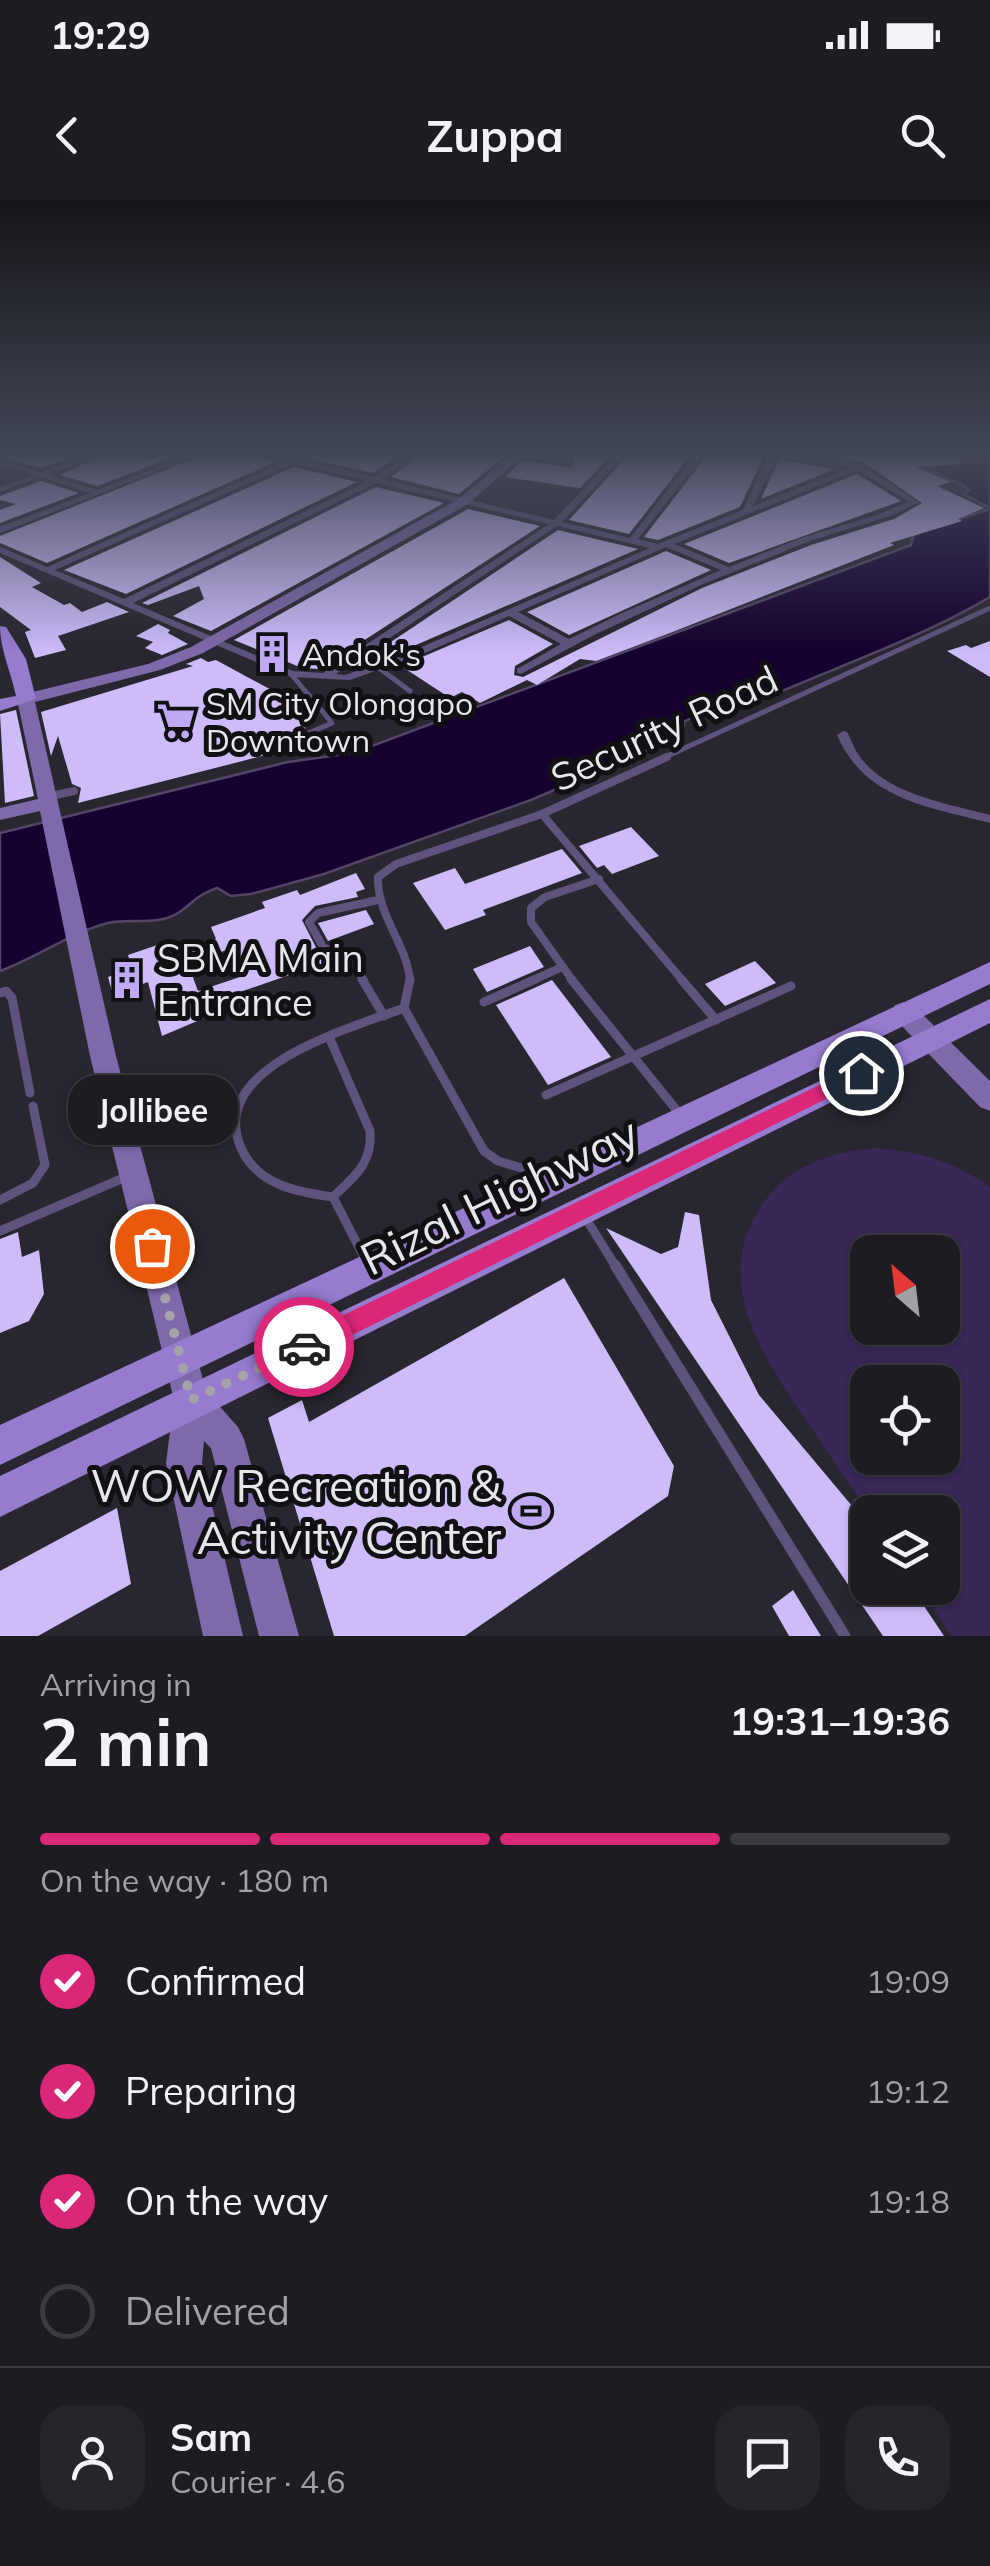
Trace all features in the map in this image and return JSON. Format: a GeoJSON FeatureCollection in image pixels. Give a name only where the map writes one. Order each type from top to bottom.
{"type":"FeatureCollection","features":[{"type":"Feature","properties":{"kind":"main road"},"geometry":{"type":"LineString","coordinates":[[0,705],[154,667],[218,640],[429,520]]}},
{"type":"Feature","properties":{"kind":"main road"},"geometry":{"type":"LineString","coordinates":[[0,630],[18,660],[132,1175],[191,1400],[184,1464],[223,1636]]}},
{"type":"Feature","properties":{"kind":"main road"},"geometry":{"type":"LineString","coordinates":[[0,814],[49,806]]}},
{"type":"Feature","properties":{"kind":"main road","name":"Rizal Highway"},"geometry":{"type":"LineString","coordinates":[[1,1445],[990,972]]}},
{"type":"Feature","properties":{"kind":"main road","name":"Rizal Highway"},"geometry":{"type":"LineString","coordinates":[[0,1496],[990,1010]]}},
{"type":"Feature","properties":{"kind":"main road"},"geometry":{"type":"LineString","coordinates":[[904,1012],[990,1098]]}},
{"type":"Feature","properties":{"kind":"main road"},"geometry":{"type":"LineString","coordinates":[[191,1400],[226,1440],[279,1636]]}},
{"type":"Feature","properties":{"kind":"street"},"geometry":{"type":"LineString","coordinates":[[0,530],[27,520]]}},
{"type":"Feature","properties":{"kind":"street"},"geometry":{"type":"LineString","coordinates":[[48,570],[162,520]]}},
{"type":"Feature","properties":{"kind":"street"},"geometry":{"type":"LineString","coordinates":[[128,602],[293,520]]}},
{"type":"Feature","properties":{"kind":"street"},"geometry":{"type":"LineString","coordinates":[[549,520],[662,545],[731,572]]}},
{"type":"Feature","properties":{"kind":"street"},"geometry":{"type":"LineString","coordinates":[[633,540],[649,520]]}},
{"type":"Feature","properties":{"kind":"street"},"geometry":{"type":"LineString","coordinates":[[0,550],[292,674],[351,678],[723,520]]}},
{"type":"Feature","properties":{"kind":"street"},"geometry":{"type":"LineString","coordinates":[[521,671],[568,643],[828,531],[863,520]]}},
{"type":"Feature","properties":{"kind":"street"},"geometry":{"type":"LineString","coordinates":[[324,677],[557,522]]}},
{"type":"Feature","properties":{"kind":"street"},"geometry":{"type":"LineString","coordinates":[[511,613],[568,643]]}},
{"type":"Feature","properties":{"kind":"street"},"geometry":{"type":"LineString","coordinates":[[843,735],[853,760],[872,777],[920,799],[990,820]]}},
{"type":"Feature","properties":{"kind":"lane","name":"Security Road"},"geometry":{"type":"LineString","coordinates":[[378,900],[378,877],[396,864],[542,814],[990,608]]}},
{"type":"Feature","properties":{"kind":"lane"},"geometry":{"type":"LineString","coordinates":[[379,668],[410,690]]}},
{"type":"Feature","properties":{"kind":"lane"},"geometry":{"type":"LineString","coordinates":[[292,674],[332,723],[309,734]]}},
{"type":"Feature","properties":{"kind":"lane"},"geometry":{"type":"LineString","coordinates":[[49,806],[74,790]]}},
{"type":"Feature","properties":{"kind":"lane"},"geometry":{"type":"LineString","coordinates":[[542,814],[716,1020]]}},
{"type":"Feature","properties":{"kind":"lane"},"geometry":{"type":"LineString","coordinates":[[598,879],[546,897],[531,908],[530,922],[682,1118]]}},
{"type":"Feature","properties":{"kind":"lane"},"geometry":{"type":"LineString","coordinates":[[333,1197],[294,1192],[267,1182],[240,1148],[232,1120],[234,1102],[262,1070],[404,1008],[412,991],[412,978],[378,900],[318,913],[309,922],[323,947],[353,962],[384,1016]]}},
{"type":"Feature","properties":{"kind":"lane"},"geometry":{"type":"LineString","coordinates":[[484,1002],[562,968]]}},
{"type":"Feature","properties":{"kind":"lane"},"geometry":{"type":"LineString","coordinates":[[546,1095],[791,986]]}},
{"type":"Feature","properties":{"kind":"lane"},"geometry":{"type":"LineString","coordinates":[[0,993],[6,991],[12,998],[30,1093]]}},
{"type":"Feature","properties":{"kind":"lane"},"geometry":{"type":"LineString","coordinates":[[404,1008],[484,1151],[498,1161],[557,1178]]}},
{"type":"Feature","properties":{"kind":"lane"},"geometry":{"type":"LineString","coordinates":[[330,1039],[370,1130],[373,1147],[371,1158],[333,1197]]}},
{"type":"Feature","properties":{"kind":"lane"},"geometry":{"type":"LineString","coordinates":[[0,1200],[38,1183],[46,1168],[33,1106]]}},
{"type":"Feature","properties":{"kind":"lane"},"geometry":{"type":"LineString","coordinates":[[0,1231],[132,1175]]}},
{"type":"Feature","properties":{"kind":"lane"},"geometry":{"type":"LineString","coordinates":[[333,1197],[370,1269]]}},
{"type":"Feature","properties":{"kind":"lane"},"geometry":{"type":"LineString","coordinates":[[580,1210],[845,1636]]}},
{"type":"Feature","properties":{"kind":"lane"},"geometry":{"type":"LineString","coordinates":[[0,1435],[1,1445]]}},
{"type":"Feature","properties":{"kind":"shaded area"},"geometry":{"type":"Polygon","coordinates":[[[957,520],[990,520],[990,597],[934,627],[759,701],[685,721],[682,734],[531,800],[324,874],[251,894],[231,896],[217,888],[170,917],[94,927],[0,971],[0,833],[288,762],[353,753],[911,545],[914,534],[957,520]]]}},
{"type":"Feature","properties":{"kind":"shaded area"},"geometry":{"type":"Polygon","coordinates":[[[875,1148],[906,1152],[949,1164],[990,1187],[990,1636],[952,1636],[931,1605],[960,1605],[960,1495],[857,1495],[787,1392],[758,1342],[748,1315],[741,1288],[741,1260],[747,1233],[762,1205],[784,1180],[826,1158],[875,1148]]]}},
{"type":"Feature","properties":{"kind":"building"},"geometry":{"type":"Polygon","coordinates":[[[40,520],[144,520],[47,563],[0,543],[0,536],[40,520]]]}},
{"type":"Feature","properties":{"kind":"building"},"geometry":{"type":"Polygon","coordinates":[[[176,520],[279,520],[126,594],[64,570],[176,520]]]}},
{"type":"Feature","properties":{"kind":"building"},"geometry":{"type":"Polygon","coordinates":[[[309,520],[413,520],[211,631],[173,616],[204,599],[199,586],[148,605],[142,603],[309,520]]]}},
{"type":"Feature","properties":{"kind":"building"},"geometry":{"type":"Polygon","coordinates":[[[448,520],[515,520],[540,526],[320,669],[302,668],[234,640],[448,520]]]}},
{"type":"Feature","properties":{"kind":"building"},"geometry":{"type":"Polygon","coordinates":[[[569,520],[640,520],[629,534],[569,520]]]}},
{"type":"Feature","properties":{"kind":"building"},"geometry":{"type":"Polygon","coordinates":[[[657,520],[708,520],[658,540],[644,537],[657,520]]]}},
{"type":"Feature","properties":{"kind":"building"},"geometry":{"type":"Polygon","coordinates":[[[743,520],[848,520],[729,563],[684,544],[743,520]]]}},
{"type":"Feature","properties":{"kind":"building"},"geometry":{"type":"Polygon","coordinates":[[[891,520],[962,521],[890,543],[894,545],[596,661],[580,659],[537,685],[527,680],[480,703],[462,692],[450,698],[401,666],[509,620],[553,644],[515,666],[514,675],[523,677],[702,588],[811,545],[891,520]]]}},
{"type":"Feature","properties":{"kind":"building"},"geometry":{"type":"Polygon","coordinates":[[[558,530],[638,549],[409,648],[370,662],[364,660],[558,530]]]}},
{"type":"Feature","properties":{"kind":"building"},"geometry":{"type":"Polygon","coordinates":[[[666,551],[711,570],[569,635],[527,612],[666,551]]]}},
{"type":"Feature","properties":{"kind":"building"},"geometry":{"type":"Polygon","coordinates":[[[0,557],[41,583],[32,587],[64,605],[70,603],[82,612],[107,602],[129,612],[58,636],[66,650],[35,658],[25,632],[31,630],[0,607],[0,557]]]}},
{"type":"Feature","properties":{"kind":"building"},"geometry":{"type":"Polygon","coordinates":[[[158,624],[188,644],[162,655],[145,648],[153,642],[136,636],[158,624]]]}},
{"type":"Feature","properties":{"kind":"building"},"geometry":{"type":"Polygon","coordinates":[[[990,641],[990,677],[947,651],[966,645],[971,648],[990,641]]]}},
{"type":"Feature","properties":{"kind":"building","name":"SM City Olongapo Downtown"},"geometry":{"type":"Polygon","coordinates":[[[201,658],[208,662],[216,660],[275,692],[305,728],[305,737],[317,742],[78,803],[81,788],[72,784],[58,736],[51,756],[41,712],[193,666],[186,664],[201,658]]]}},
{"type":"Feature","properties":{"kind":"building"},"geometry":{"type":"Polygon","coordinates":[[[16,710],[34,796],[5,803],[0,714],[16,710]]]}},
{"type":"Feature","properties":{"kind":"building"},"geometry":{"type":"Polygon","coordinates":[[[631,827],[659,856],[612,874],[604,865],[597,868],[579,846],[631,827]]]}},
{"type":"Feature","properties":{"kind":"building"},"geometry":{"type":"Polygon","coordinates":[[[562,849],[582,873],[483,910],[486,915],[445,930],[413,883],[455,868],[465,884],[562,849]]]}},
{"type":"Feature","properties":{"kind":"building"},"geometry":{"type":"Polygon","coordinates":[[[356,873],[365,889],[356,892],[358,897],[315,906],[302,920],[324,963],[237,993],[242,1002],[162,1036],[148,982],[113,995],[108,977],[132,968],[128,955],[172,940],[178,952],[216,939],[211,927],[265,908],[262,902],[297,890],[300,895],[356,873]],[[232,948],[188,964],[198,991],[243,976],[232,948]]]}},
{"type":"Feature","properties":{"kind":"building"},"geometry":{"type":"Polygon","coordinates":[[[366,910],[374,924],[328,941],[318,923],[366,910]]]}},
{"type":"Feature","properties":{"kind":"building"},"geometry":{"type":"Polygon","coordinates":[[[530,946],[544,967],[487,992],[473,969],[530,946]]]}},
{"type":"Feature","properties":{"kind":"building"},"geometry":{"type":"Polygon","coordinates":[[[755,961],[776,983],[725,1006],[705,984],[755,961]]]}},
{"type":"Feature","properties":{"kind":"building"},"geometry":{"type":"Polygon","coordinates":[[[552,980],[611,1057],[548,1085],[496,1005],[552,980]]]}},
{"type":"Feature","properties":{"kind":"building"},"geometry":{"type":"Polygon","coordinates":[[[685,1212],[699,1215],[711,1300],[759,1395],[850,1504],[850,1587],[606,1228],[661,1254],[678,1247],[685,1212]]]}},
{"type":"Feature","properties":{"kind":"building"},"geometry":{"type":"Polygon","coordinates":[[[18,1232],[22,1257],[39,1250],[44,1294],[29,1321],[0,1333],[0,1239],[18,1232]]]}},
{"type":"Feature","properties":{"kind":"building"},"geometry":{"type":"Polygon","coordinates":[[[564,1278],[674,1466],[668,1496],[465,1636],[334,1636],[268,1418],[302,1400],[309,1422],[564,1278]]]}},
{"type":"Feature","properties":{"kind":"building"},"geometry":{"type":"Polygon","coordinates":[[[117,1508],[131,1584],[38,1636],[0,1636],[0,1571],[117,1508]]]}},
{"type":"Feature","properties":{"kind":"building"},"geometry":{"type":"Polygon","coordinates":[[[793,1590],[821,1636],[789,1636],[772,1606],[793,1590]]]}},
{"type":"Feature","properties":{"kind":"building"},"geometry":{"type":"Polygon","coordinates":[[[862,1605],[923,1605],[944,1636],[883,1636],[862,1605]]]}},
{"type":"Feature","properties":{"kind":"way so far"},"geometry":{"type":"LineString","coordinates":[[152,1246],[191,1400],[304,1347]]}},
{"type":"Feature","properties":{"kind":"place","name":"Andok's"},"geometry":{"type":"Point","coordinates":[272,654]}},
{"type":"Feature","properties":{"kind":"place","name":"SM City Olongapo Downtown"},"geometry":{"type":"Point","coordinates":[176,721]}},
{"type":"Feature","properties":{"kind":"place","name":"SBMA Main Entrance"},"geometry":{"type":"Point","coordinates":[127,980]}},
{"type":"Feature","properties":{"kind":"place","name":"Jollibee"},"geometry":{"type":"Point","coordinates":[152,1246]}},
{"type":"Feature","properties":{"kind":"place","name":"WOW Recreation & Activity Center"},"geometry":{"type":"Point","coordinates":[531,1511]}},
{"type":"Feature","properties":{"kind":"route"},"geometry":{"type":"LineString","coordinates":[[304,1347],[861,1073]]}}]}
